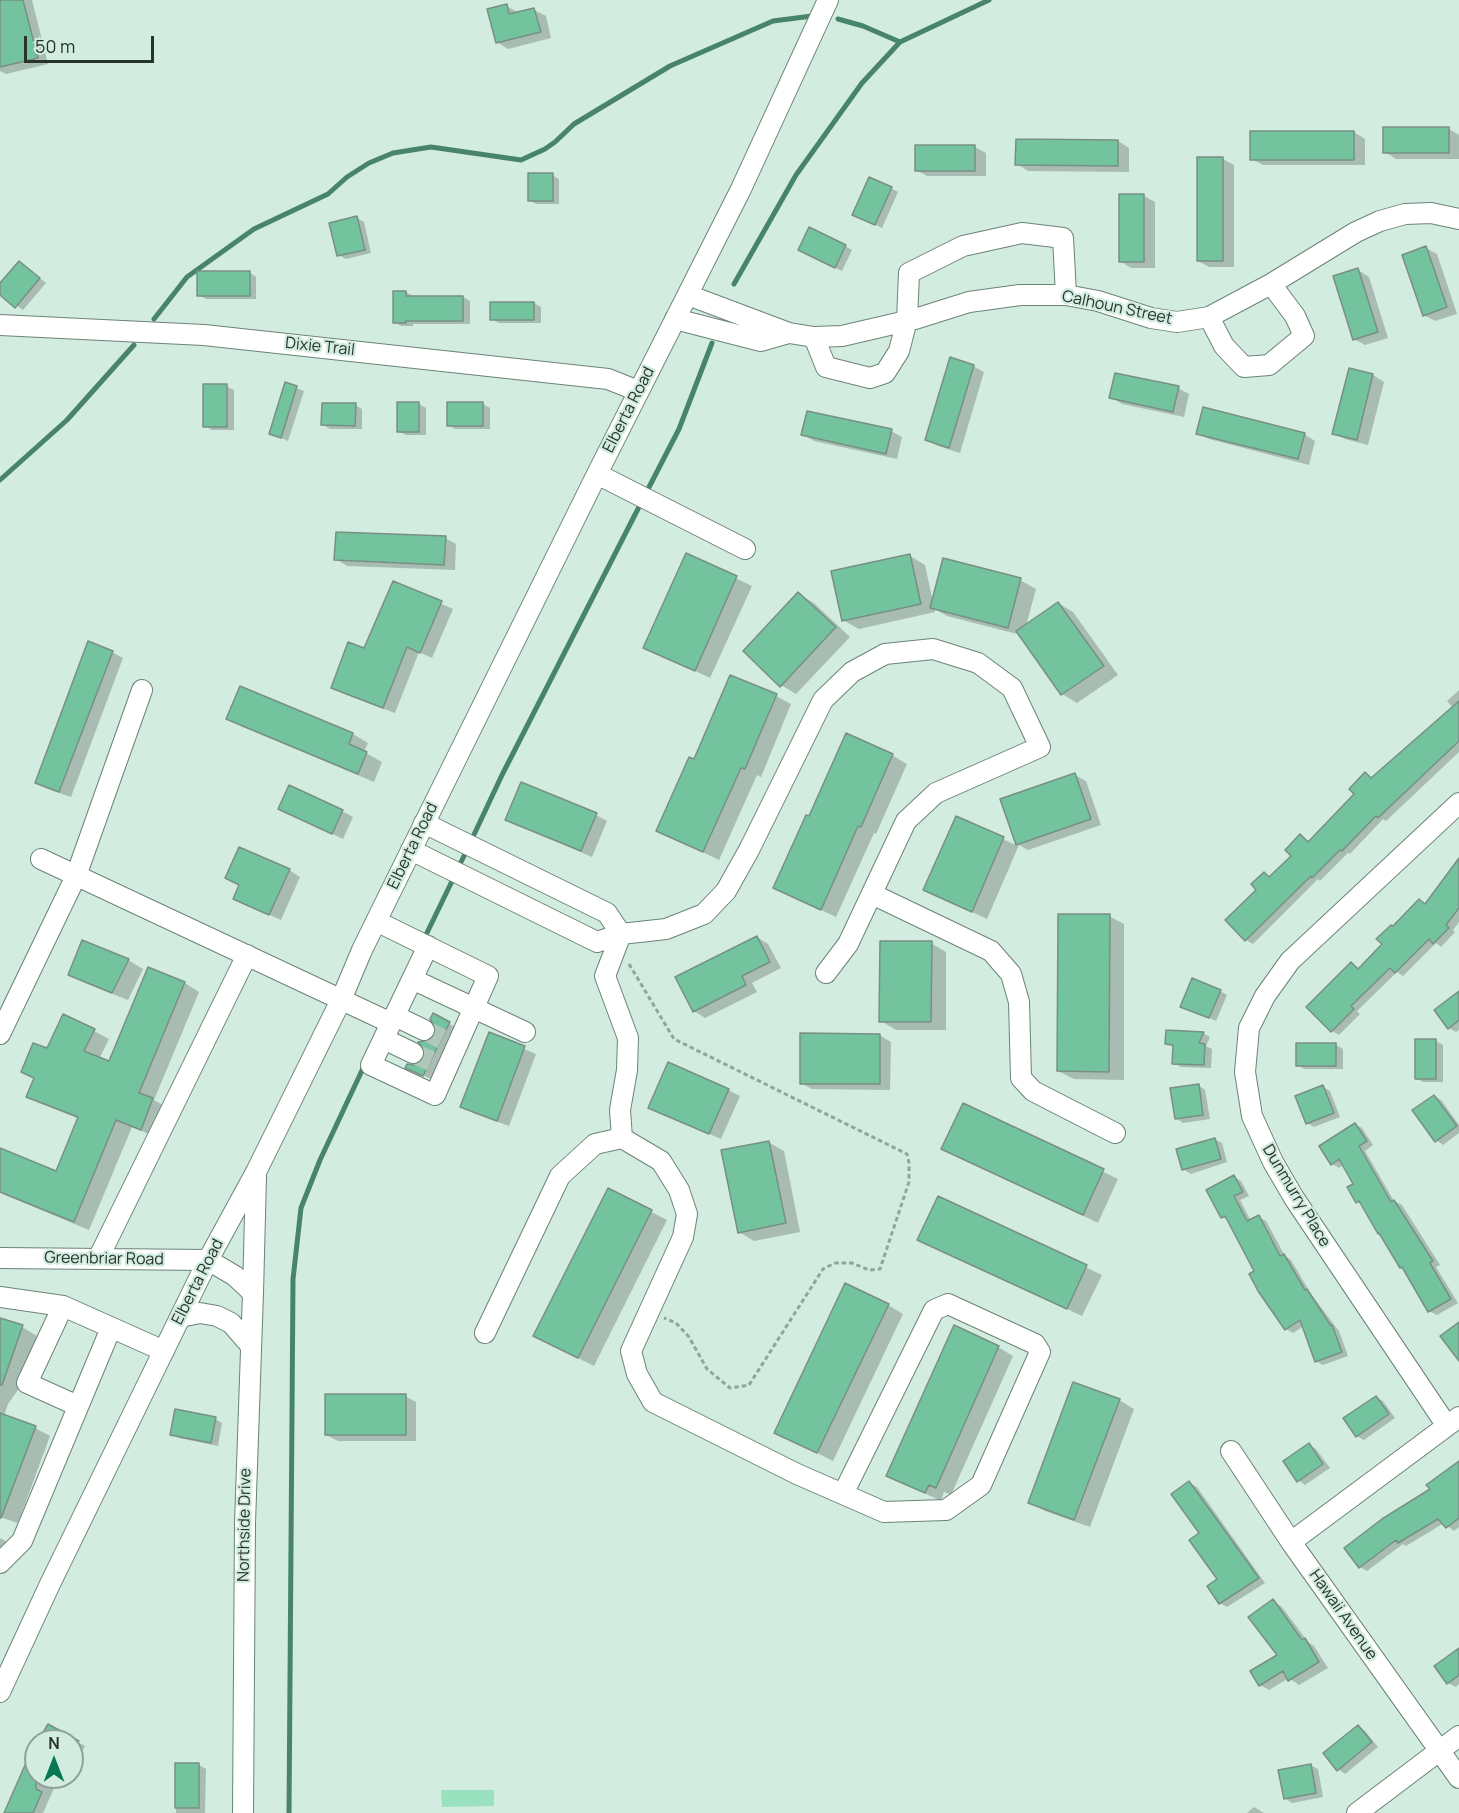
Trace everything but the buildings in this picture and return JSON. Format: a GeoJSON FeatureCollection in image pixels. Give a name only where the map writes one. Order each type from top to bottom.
{"type":"FeatureCollection","features":[{"type":"Feature","properties":{"kind":"street","name":"Elberta Road"},"geometry":{"type":"LineString","coordinates":[[0,1692],[208,1260],[256,1172],[341,1000],[376,921],[424,823],[741,189],[828,0]]}},
{"type":"Feature","properties":{"kind":"street","name":"Calhoun Street"},"geometry":{"type":"LineString","coordinates":[[688,295],[789,333],[814,337],[842,336],[969,302],[1020,295],[1066,295],[1098,301],[1151,318],[1177,321],[1209,317],[1271,284],[1356,232],[1380,221],[1405,214],[1431,213],[1459,219]]}},
{"type":"Feature","properties":{"kind":"street"},"geometry":{"type":"LineString","coordinates":[[814,337],[826,367],[870,378],[885,373],[899,351],[907,320],[909,273],[963,246],[1022,233],[1063,238],[1066,295]]}},
{"type":"Feature","properties":{"kind":"street"},"geometry":{"type":"LineString","coordinates":[[1209,317],[1224,346],[1244,367],[1269,365],[1304,336],[1294,316],[1271,284]]}},
{"type":"Feature","properties":{"kind":"street","name":"Calhoun Street"},"geometry":{"type":"LineString","coordinates":[[675,319],[761,341],[789,333]]}},
{"type":"Feature","properties":{"kind":"street","name":"Dixie Trail"},"geometry":{"type":"LineString","coordinates":[[0,325],[204,335],[608,379],[638,391]]}},
{"type":"Feature","properties":{"kind":"street"},"geometry":{"type":"LineString","coordinates":[[597,474],[745,549]]}},
{"type":"Feature","properties":{"kind":"street"},"geometry":{"type":"LineString","coordinates":[[411,850],[597,942],[666,929],[704,914],[726,891],[749,850],[823,700],[852,672],[885,654],[933,649],[978,663],[1012,688],[1040,747],[936,793],[906,821],[848,944],[826,973]]}},
{"type":"Feature","properties":{"kind":"street"},"geometry":{"type":"LineString","coordinates":[[0,1034],[76,876],[142,690]]}},
{"type":"Feature","properties":{"kind":"street","name":"Dunmurry Place"},"geometry":{"type":"LineString","coordinates":[[1291,1542],[1453,1421],[1294,1198],[1273,1162],[1252,1116],[1245,1072],[1249,1028],[1266,996],[1290,961],[1459,802]]}},
{"type":"Feature","properties":{"kind":"street"},"geometry":{"type":"LineString","coordinates":[[424,823],[607,913],[619,939],[605,976],[628,1038],[627,1070],[620,1110],[622,1138]]}},
{"type":"Feature","properties":{"kind":"street"},"geometry":{"type":"LineString","coordinates":[[41,859],[247,955],[390,1026],[441,1038]]}},
{"type":"Feature","properties":{"kind":"street"},"geometry":{"type":"LineString","coordinates":[[872,894],[991,951],[1011,974],[1019,1002],[1021,1078],[1033,1091],[1115,1133]]}},
{"type":"Feature","properties":{"kind":"street"},"geometry":{"type":"LineString","coordinates":[[563,925],[576,897]]}},
{"type":"Feature","properties":{"kind":"street"},"geometry":{"type":"LineString","coordinates":[[376,921],[428,946],[488,976],[473,1009],[441,1038],[435,1095],[371,1065],[428,946]]}},
{"type":"Feature","properties":{"kind":"street"},"geometry":{"type":"LineString","coordinates":[[98,1259],[247,955]]}},
{"type":"Feature","properties":{"kind":"street"},"geometry":{"type":"LineString","coordinates":[[412,979],[525,1032]]}},
{"type":"Feature","properties":{"kind":"street"},"geometry":{"type":"LineString","coordinates":[[390,1026],[413,1053]]}},
{"type":"Feature","properties":{"kind":"street"},"geometry":{"type":"LineString","coordinates":[[485,1333],[560,1176],[595,1144],[622,1138],[662,1161],[679,1190],[687,1214],[684,1237],[631,1351],[637,1374],[653,1402],[797,1474],[884,1512],[946,1510],[981,1485],[1040,1352],[1035,1344],[948,1304],[934,1310],[843,1494]]}},
{"type":"Feature","properties":{"kind":"street","name":"Northside Drive"},"geometry":{"type":"LineString","coordinates":[[243,1813],[245,1523],[256,1172]]}},
{"type":"Feature","properties":{"kind":"street","name":"Greenbriar Road"},"geometry":{"type":"LineString","coordinates":[[0,1258],[208,1260]]}},
{"type":"Feature","properties":{"kind":"street"},"geometry":{"type":"LineString","coordinates":[[208,1260],[235,1276],[253,1293]]}},
{"type":"Feature","properties":{"kind":"street"},"geometry":{"type":"LineString","coordinates":[[0,1297],[63,1306],[164,1351]]}},
{"type":"Feature","properties":{"kind":"street"},"geometry":{"type":"LineString","coordinates":[[63,1306],[27,1383],[78,1406]]}},
{"type":"Feature","properties":{"kind":"street"},"geometry":{"type":"LineString","coordinates":[[180,1317],[200,1313],[217,1316],[231,1323],[251,1346]]}},
{"type":"Feature","properties":{"kind":"street"},"geometry":{"type":"LineString","coordinates":[[1,1559],[22,1540],[111,1328]]}},
{"type":"Feature","properties":{"kind":"street","name":"Hawaii Avenue"},"geometry":{"type":"LineString","coordinates":[[1231,1451],[1291,1542],[1459,1778]]}},
{"type":"Feature","properties":{"kind":"street"},"geometry":{"type":"LineString","coordinates":[[1358,1813],[1459,1736]]}},
{"type":"Feature","properties":{"kind":"path"},"geometry":{"type":"LineString","coordinates":[[619,939],[674,1039],[907,1154],[909,1163],[909,1182],[880,1269],[869,1270],[852,1263],[835,1263],[823,1269],[749,1385],[730,1388],[707,1369],[689,1337],[676,1323],[649,1312]]}},
{"type":"Feature","properties":{"kind":"green space"},"geometry":{"type":"Polygon","coordinates":[[[441,1790],[494,1790],[494,1806],[442,1807],[441,1790]]]}},
{"type":"Feature","properties":{"kind":"waterway"},"geometry":{"type":"LineString","coordinates":[[734,284],[796,175],[862,83],[900,42],[989,0]]}},
{"type":"Feature","properties":{"kind":"waterway"},"geometry":{"type":"LineString","coordinates":[[154,319],[187,277],[254,229],[328,194],[347,177],[369,163],[393,153],[431,147],[521,160],[545,149],[574,124],[670,66],[773,21],[812,16]]}},
{"type":"Feature","properties":{"kind":"waterway"},"geometry":{"type":"LineString","coordinates":[[838,19],[863,26],[900,42]]}},
{"type":"Feature","properties":{"kind":"waterway"},"geometry":{"type":"LineString","coordinates":[[646,493],[679,429],[712,343]]}},
{"type":"Feature","properties":{"kind":"waterway"},"geometry":{"type":"LineString","coordinates":[[0,480],[67,420],[134,345]]}},
{"type":"Feature","properties":{"kind":"waterway"},"geometry":{"type":"LineString","coordinates":[[471,841],[502,775],[642,501]]}},
{"type":"Feature","properties":{"kind":"waterway"},"geometry":{"type":"LineString","coordinates":[[458,868],[467,850]]}},
{"type":"Feature","properties":{"kind":"waterway"},"geometry":{"type":"LineString","coordinates":[[424,939],[454,877]]}},
{"type":"Feature","properties":{"kind":"waterway"},"geometry":{"type":"LineString","coordinates":[[289,1813],[293,1279],[301,1208],[320,1160],[365,1064]]}},
{"type":"Feature","properties":{"kind":"tunnel"},"geometry":{"type":"LineString","coordinates":[[424,1030],[442,1039]]}},
{"type":"Feature","properties":{"kind":"tunnel"},"geometry":{"type":"LineString","coordinates":[[413,1053],[431,1061]]}}]}
